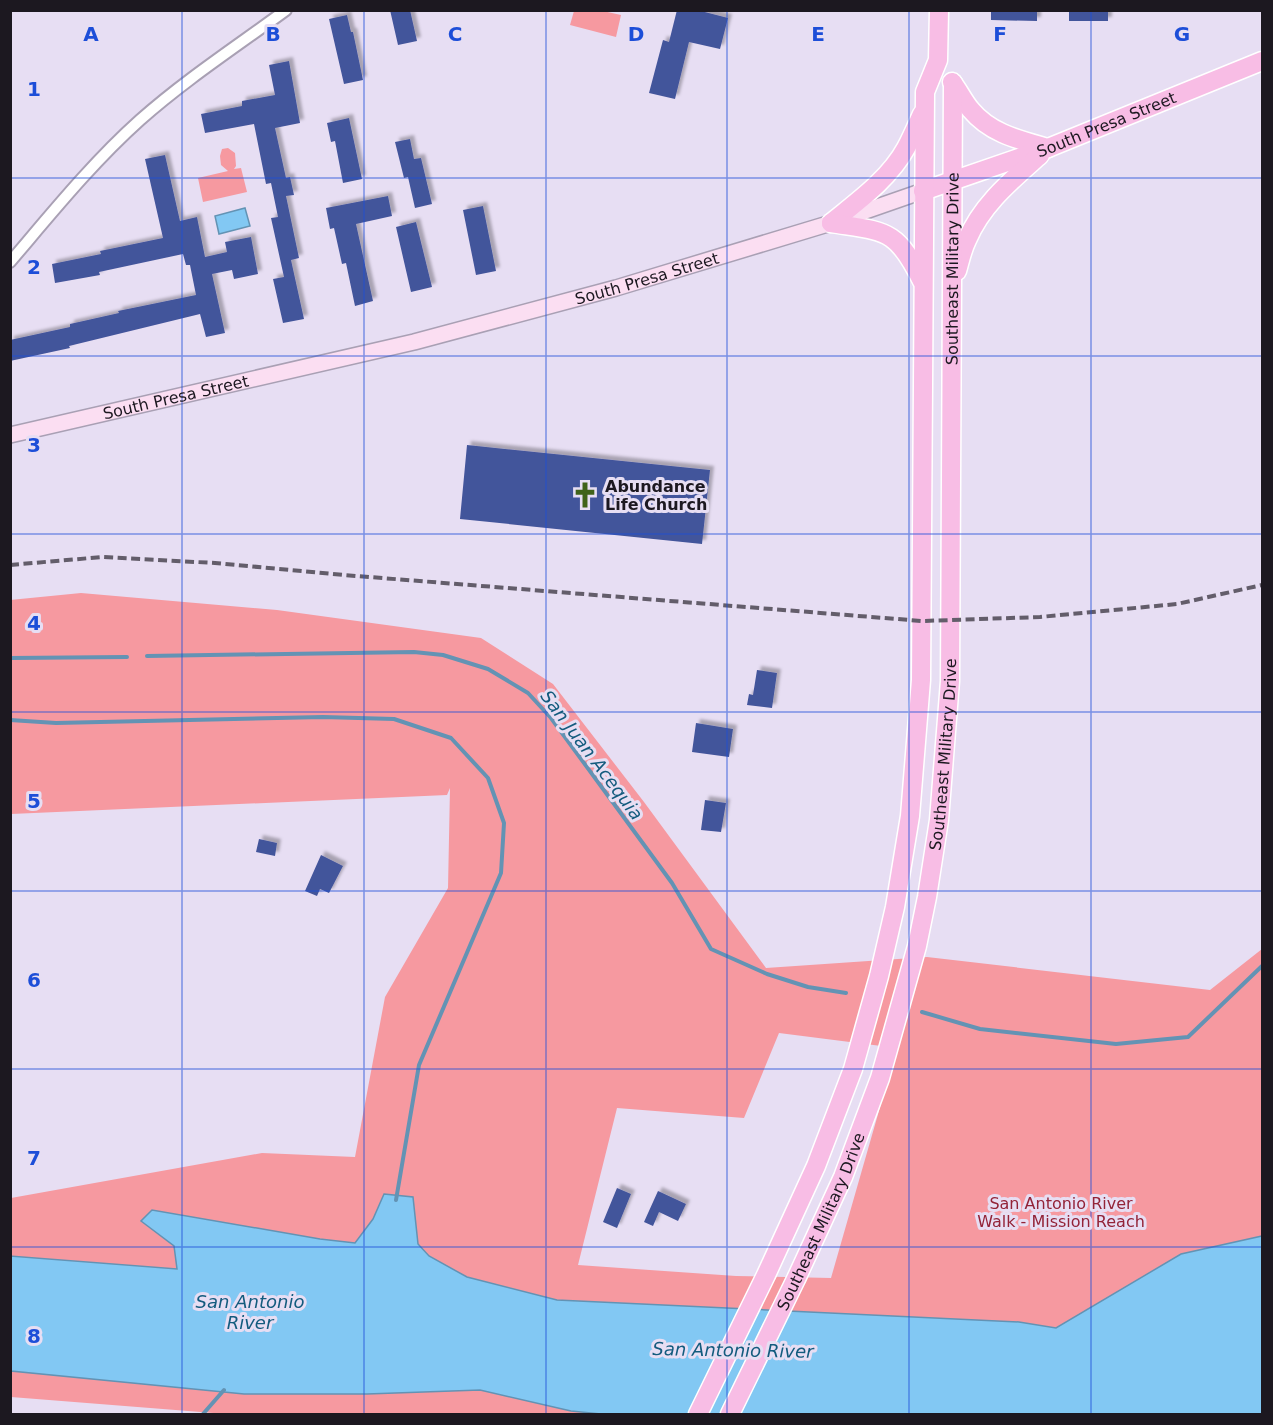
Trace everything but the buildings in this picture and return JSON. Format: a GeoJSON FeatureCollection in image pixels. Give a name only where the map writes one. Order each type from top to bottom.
{"type":"FeatureCollection","features":[{"type":"Feature","properties":{"kind":"main road","name":"Southeast Military Drive"},"geometry":{"type":"LineString","coordinates":[[698,1414],[816,1166],[853,1069],[879,976],[895,907],[910,816],[918,732],[922,621],[925,92],[938,60],[939,10]]}},
{"type":"Feature","properties":{"kind":"main road"},"geometry":{"type":"LineString","coordinates":[[938,60],[970,110],[991,129],[1048,148]]}},
{"type":"Feature","properties":{"kind":"main road","name":"South Presa Street"},"geometry":{"type":"LineString","coordinates":[[10,435],[414,342],[616,288],[831,223],[1048,148],[1263,61]]}},
{"type":"Feature","properties":{"kind":"main road","name":"Southeast Military Drive"},"geometry":{"type":"LineString","coordinates":[[730,1414],[796,1280],[843,1177],[880,1078],[917,946],[927,897],[939,820],[950,661],[953,83]]}},
{"type":"Feature","properties":{"kind":"main road"},"geometry":{"type":"LineString","coordinates":[[831,223],[878,184],[894,166],[906,148],[925,106]]}},
{"type":"Feature","properties":{"kind":"main road"},"geometry":{"type":"LineString","coordinates":[[951,292],[966,242],[975,222],[992,199],[1048,148]]}},
{"type":"Feature","properties":{"kind":"main road"},"geometry":{"type":"LineString","coordinates":[[831,223],[877,231],[889,236],[910,256],[923,283]]}},
{"type":"Feature","properties":{"kind":"main road"},"geometry":{"type":"LineString","coordinates":[[918,732],[945,734]]}},
{"type":"Feature","properties":{"kind":"street"},"geometry":{"type":"LineString","coordinates":[[10,262],[132,127],[164,99],[286,10]]}},
{"type":"Feature","properties":{"kind":"green space"},"geometry":{"type":"Polygon","coordinates":[[[574,11],[603,11],[621,15],[616,37],[570,25],[574,11]]]}},
{"type":"Feature","properties":{"kind":"green space"},"geometry":{"type":"Polygon","coordinates":[[[228,148],[235,153],[236,166],[234,169],[241,168],[247,192],[203,202],[198,178],[228,171],[221,165],[220,156],[222,149],[228,148]]]}},
{"type":"Feature","properties":{"kind":"green space","name":"San Antonio River Walk - Mission Reach"},"geometry":{"type":"Polygon","coordinates":[[[81,593],[277,610],[481,638],[553,684],[644,802],[766,968],[927,957],[1210,990],[1262,949],[1262,1414],[226,1414],[11,1397],[11,1198],[262,1153],[355,1157],[385,997],[448,888],[450,788],[447,795],[11,814],[10,600],[81,593]],[[779,1033],[744,1118],[617,1108],[578,1265],[736,1276],[831,1278],[897,1048],[779,1033]]]}},
{"type":"Feature","properties":{"kind":"water"},"geometry":{"type":"Polygon","coordinates":[[[245,208],[250,226],[219,234],[215,216],[245,208]]]}},
{"type":"Feature","properties":{"kind":"water","name":"San Antonio River"},"geometry":{"type":"Polygon","coordinates":[[[384,1194],[413,1197],[418,1244],[429,1256],[467,1277],[557,1300],[1019,1322],[1056,1328],[1181,1254],[1262,1236],[1262,1414],[601,1414],[571,1411],[480,1390],[367,1394],[244,1394],[11,1371],[10,1256],[177,1269],[174,1246],[141,1221],[152,1210],[355,1243],[373,1219],[384,1194]]]}},
{"type":"Feature","properties":{"kind":"waterway","name":"San Juan Acequia"},"geometry":{"type":"LineString","coordinates":[[147,656],[414,652],[443,655],[488,669],[528,693],[551,718],[672,883],[711,949],[767,974],[808,987],[846,993]]}},
{"type":"Feature","properties":{"kind":"waterway","name":"San Juan Acequia"},"geometry":{"type":"LineString","coordinates":[[10,658],[127,657]]}},
{"type":"Feature","properties":{"kind":"waterway"},"geometry":{"type":"LineString","coordinates":[[10,720],[56,723],[323,717],[394,719],[451,738],[488,778],[504,823],[501,873],[419,1065],[396,1200]]}},
{"type":"Feature","properties":{"kind":"waterway","name":"San Juan Acequia"},"geometry":{"type":"LineString","coordinates":[[922,1012],[980,1029],[1116,1044],[1188,1037],[1262,966]]}},
{"type":"Feature","properties":{"kind":"waterway"},"geometry":{"type":"LineString","coordinates":[[203,1414],[224,1390]]}},
{"type":"Feature","properties":{"kind":"railway"},"geometry":{"type":"LineString","coordinates":[[10,565],[102,557],[215,563],[922,621],[1040,617],[1177,604],[1262,585]]}},
{"type":"Feature","properties":{"kind":"place","name":"Abundance Life Church"},"geometry":{"type":"Point","coordinates":[585,495]}}]}
